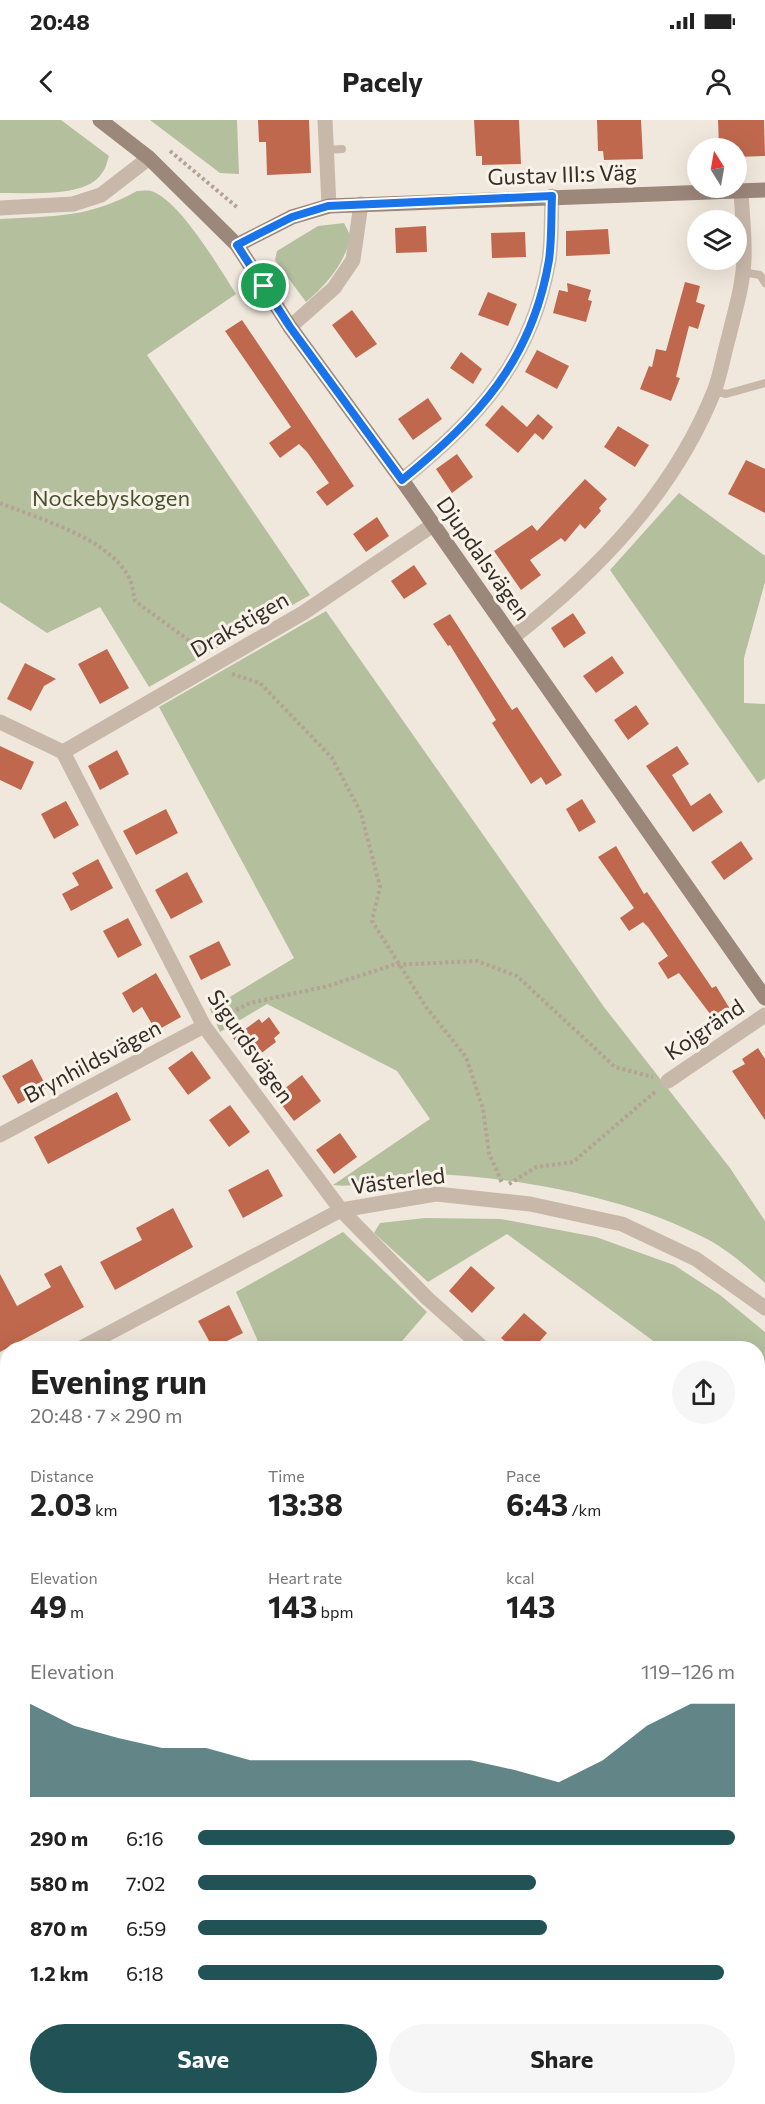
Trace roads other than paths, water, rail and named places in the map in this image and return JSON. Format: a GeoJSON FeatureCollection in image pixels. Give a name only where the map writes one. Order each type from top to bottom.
{"type":"FeatureCollection","features":[{"type":"Feature","properties":{"kind":"street","name":"Djupdalsvägen"},"geometry":{"type":"LineString","coordinates":[[100,120],[149,158],[237,245],[290,327],[402,480],[765,998]]}},
{"type":"Feature","properties":{"kind":"street"},"geometry":{"type":"LineString","coordinates":[[325,120],[328,206]]}},
{"type":"Feature","properties":{"kind":"street"},"geometry":{"type":"LineString","coordinates":[[0,208],[73,204],[101,195],[149,158]]}},
{"type":"Feature","properties":{"kind":"street","name":"Gustav III:s Väg"},"geometry":{"type":"LineString","coordinates":[[747,191],[765,190]]}},
{"type":"Feature","properties":{"kind":"street","name":"Gustav III:s Väg"},"geometry":{"type":"LineString","coordinates":[[237,245],[292,217],[328,206],[687,192]]}},
{"type":"Feature","properties":{"kind":"street"},"geometry":{"type":"LineString","coordinates":[[402,480],[447,444],[487,401],[524,343],[549,260],[552,196]]}},
{"type":"Feature","properties":{"kind":"street"},"geometry":{"type":"LineString","coordinates":[[512,638],[546,612],[605,557],[649,505],[693,437],[714,391],[735,310],[742,273],[741,198]]}},
{"type":"Feature","properties":{"kind":"street"},"geometry":{"type":"LineString","coordinates":[[290,327],[334,288],[353,260],[361,204]]}},
{"type":"Feature","properties":{"kind":"street","name":"Drakstigen"},"geometry":{"type":"LineString","coordinates":[[63,752],[303,613],[433,525]]}},
{"type":"Feature","properties":{"kind":"street"},"geometry":{"type":"LineString","coordinates":[[0,722],[63,752]]}},
{"type":"Feature","properties":{"kind":"street","name":"Sigurdsvägen"},"geometry":{"type":"LineString","coordinates":[[63,752],[204,1026],[341,1210],[428,1299],[475,1341]]}},
{"type":"Feature","properties":{"kind":"street","name":"Kojgränd"},"geometry":{"type":"LineString","coordinates":[[668,1081],[765,1015]]}},
{"type":"Feature","properties":{"kind":"street","name":"Brynhildsvägen"},"geometry":{"type":"LineString","coordinates":[[0,1135],[204,1026]]}},
{"type":"Feature","properties":{"kind":"street","name":"Västerled"},"geometry":{"type":"LineString","coordinates":[[94,1341],[341,1210],[436,1194],[530,1204],[622,1224],[696,1259],[765,1308]]}},
{"type":"Feature","properties":{"kind":"lane"},"geometry":{"type":"LineString","coordinates":[[326,150],[342,149]]}},
{"type":"Feature","properties":{"kind":"lane"},"geometry":{"type":"LineString","coordinates":[[742,273],[760,275],[765,283]]}},
{"type":"Feature","properties":{"kind":"lane"},"geometry":{"type":"LineString","coordinates":[[714,391],[726,394],[765,383]]}},
{"type":"Feature","properties":{"kind":"park label","name":"Nockebyskogen"},"geometry":{"type":"Point","coordinates":[111,497]}}]}
